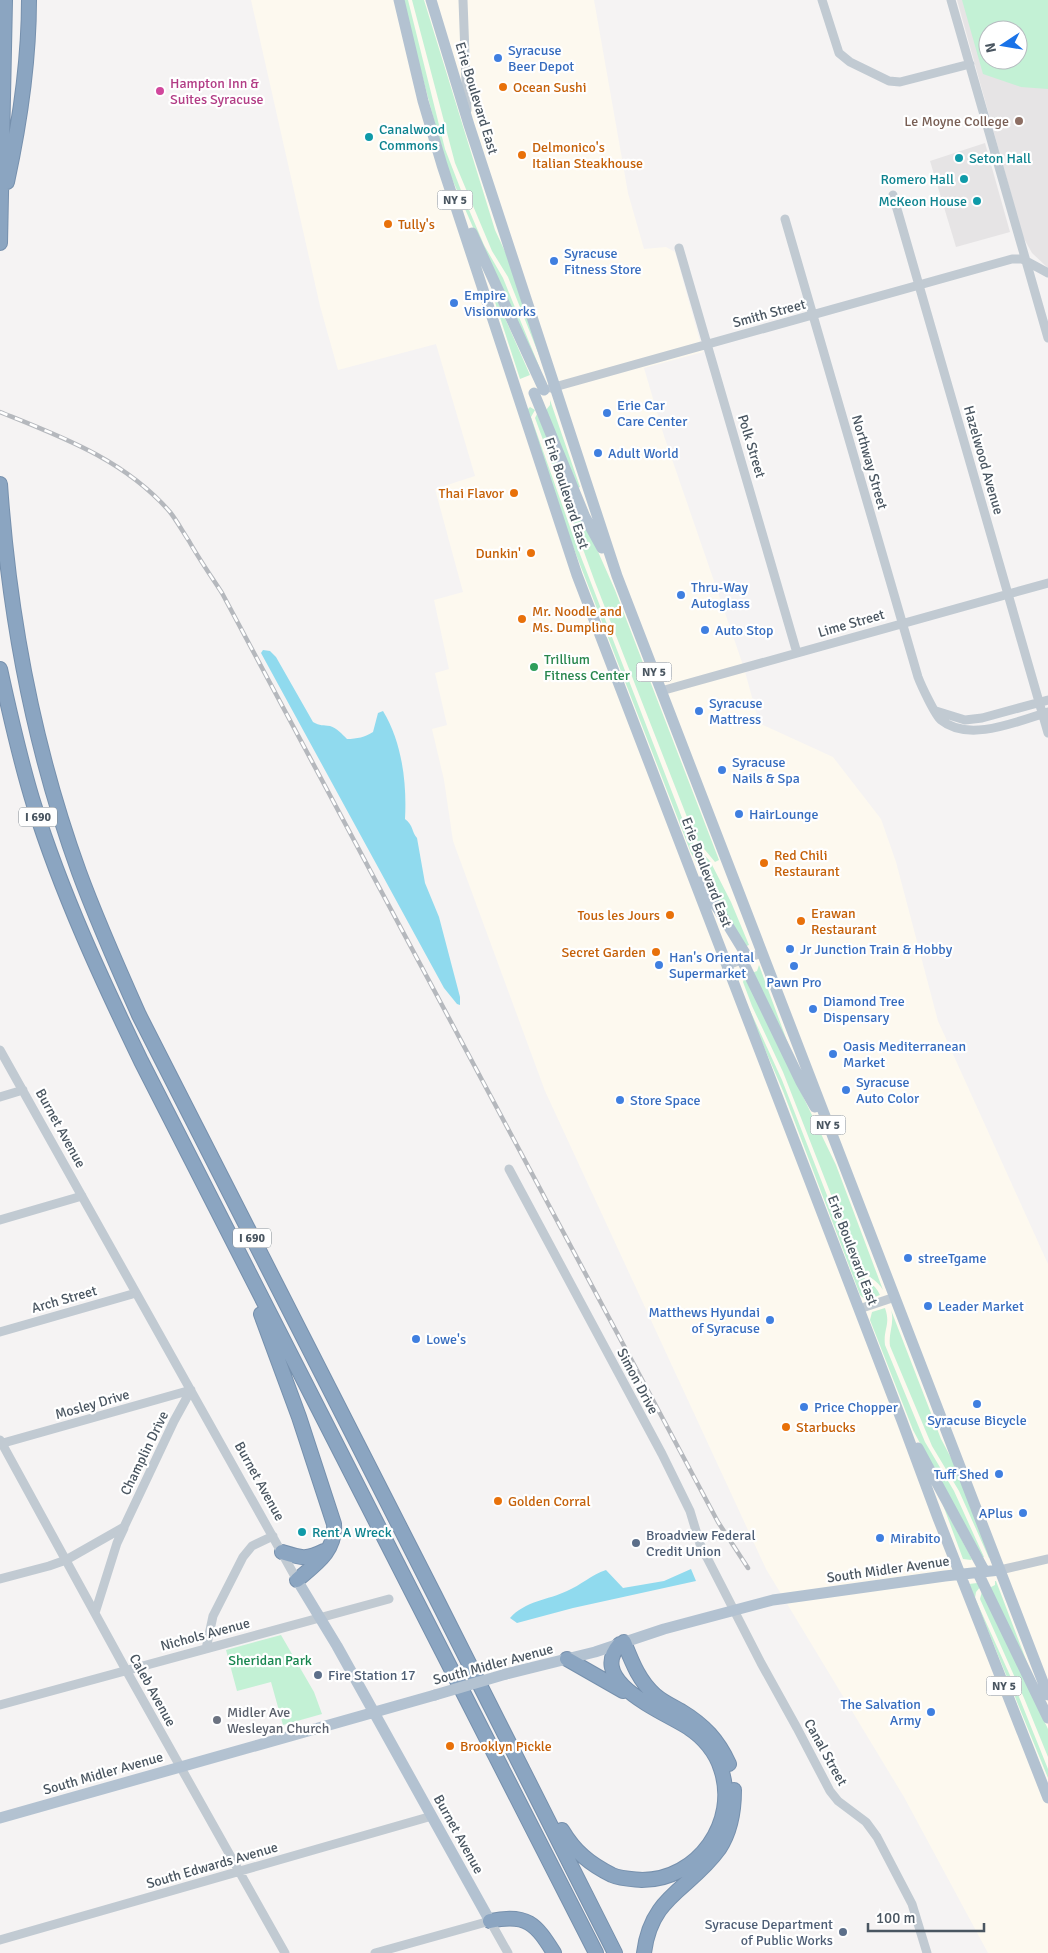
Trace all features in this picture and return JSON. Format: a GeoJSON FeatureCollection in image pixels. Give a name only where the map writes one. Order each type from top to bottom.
{"type":"FeatureCollection","features":[{"type":"Feature","properties":{"kind":"highway"},"geometry":{"type":"LineString","coordinates":[[0,242],[5,0]]}},
{"type":"Feature","properties":{"kind":"highway"},"geometry":{"type":"LineString","coordinates":[[1,210],[15,148],[26,68],[29,0]]}},
{"type":"Feature","properties":{"kind":"highway"},"geometry":{"type":"LineString","coordinates":[[29,18],[33,0]]}},
{"type":"Feature","properties":{"kind":"highway","name":"I 690"},"geometry":{"type":"LineString","coordinates":[[0,484],[12,597],[38,732],[54,796],[79,872],[116,965],[139,1016],[615,1953]]}},
{"type":"Feature","properties":{"kind":"highway","name":"I 690"},"geometry":{"type":"LineString","coordinates":[[0,669],[21,761],[32,798],[67,898],[99,973],[141,1061],[596,1953]]}},
{"type":"Feature","properties":{"kind":"highway"},"geometry":{"type":"LineString","coordinates":[[230,1236],[264,1320],[331,1512],[334,1532],[329,1549],[325,1556],[297,1580]]}},
{"type":"Feature","properties":{"kind":"highway"},"geometry":{"type":"LineString","coordinates":[[282,1552],[300,1558],[310,1558],[329,1549]]}},
{"type":"Feature","properties":{"kind":"highway"},"geometry":{"type":"LineString","coordinates":[[634,1696],[614,1673],[612,1660],[616,1648],[622,1643],[635,1670],[645,1685],[656,1696],[702,1725],[713,1735],[729,1764],[734,1787],[734,1809],[730,1825],[720,1847],[694,1876],[660,1908],[648,1930],[644,1953]]}},
{"type":"Feature","properties":{"kind":"highway"},"geometry":{"type":"LineString","coordinates":[[526,1776],[549,1805],[569,1843],[581,1856],[594,1866],[616,1876],[631,1880],[652,1880],[681,1871],[702,1854],[713,1840],[721,1825],[725,1802],[725,1786],[721,1768],[702,1738],[688,1727],[567,1659]]}},
{"type":"Feature","properties":{"kind":"highway"},"geometry":{"type":"LineString","coordinates":[[490,1921],[515,1918],[526,1921],[539,1930],[554,1953]]}},
{"type":"Feature","properties":{"kind":"main road","name":"Erie Boulevard East"},"geometry":{"type":"LineString","coordinates":[[399,0],[424,101],[449,182],[578,575],[938,1518],[1048,1798]]}},
{"type":"Feature","properties":{"kind":"main road","name":"Erie Boulevard East"},"geometry":{"type":"LineString","coordinates":[[432,0],[544,390],[662,691],[1048,1696]]}},
{"type":"Feature","properties":{"kind":"main road"},"geometry":{"type":"LineString","coordinates":[[449,182],[544,390],[586,517],[617,576]]}},
{"type":"Feature","properties":{"kind":"main road"},"geometry":{"type":"LineString","coordinates":[[690,869],[718,909],[745,959],[801,1082],[834,1138]]}},
{"type":"Feature","properties":{"kind":"main road"},"geometry":{"type":"LineString","coordinates":[[902,1421],[955,1514],[1048,1718]]}},
{"type":"Feature","properties":{"kind":"main road","name":"South Midler Avenue"},"geometry":{"type":"LineString","coordinates":[[0,1818],[773,1600],[1000,1570]]}},
{"type":"Feature","properties":{"kind":"main road","name":"Burnet Avenue"},"geometry":{"type":"LineString","coordinates":[[297,1580],[374,1712],[490,1921]]}},
{"type":"Feature","properties":{"kind":"street"},"geometry":{"type":"LineString","coordinates":[[463,0],[468,120]]}},
{"type":"Feature","properties":{"kind":"street"},"geometry":{"type":"LineString","coordinates":[[822,0],[839,53],[850,62],[889,81],[900,82],[970,64]]}},
{"type":"Feature","properties":{"kind":"street"},"geometry":{"type":"LineString","coordinates":[[951,0],[1048,338]]}},
{"type":"Feature","properties":{"kind":"street","name":"Hazelwood Avenue"},"geometry":{"type":"LineString","coordinates":[[893,195],[1008,594],[1044,701],[1048,733]]}},
{"type":"Feature","properties":{"kind":"street","name":"Northway Street"},"geometry":{"type":"LineString","coordinates":[[785,219],[918,677],[940,720],[961,730]]}},
{"type":"Feature","properties":{"kind":"street","name":"Polk Street"},"geometry":{"type":"LineString","coordinates":[[679,248],[797,653]]}},
{"type":"Feature","properties":{"kind":"street","name":"Smith Street"},"geometry":{"type":"LineString","coordinates":[[519,397],[1012,259],[1026,261]]}},
{"type":"Feature","properties":{"kind":"street"},"geometry":{"type":"LineString","coordinates":[[1026,261],[1048,273]]}},
{"type":"Feature","properties":{"kind":"street","name":"Lime Street"},"geometry":{"type":"LineString","coordinates":[[662,691],[1048,583]]}},
{"type":"Feature","properties":{"kind":"street"},"geometry":{"type":"LineString","coordinates":[[936,711],[966,720],[982,718],[1044,701]]}},
{"type":"Feature","properties":{"kind":"street"},"geometry":{"type":"LineString","coordinates":[[966,720],[961,730],[989,729],[1045,713]]}},
{"type":"Feature","properties":{"kind":"street"},"geometry":{"type":"LineString","coordinates":[[727,965],[762,953]]}},
{"type":"Feature","properties":{"kind":"street","name":"Burnet Avenue"},"geometry":{"type":"LineString","coordinates":[[0,1050],[297,1580]]}},
{"type":"Feature","properties":{"kind":"street"},"geometry":{"type":"LineString","coordinates":[[0,1097],[23,1090]]}},
{"type":"Feature","properties":{"kind":"street","name":"Simon Drive"},"geometry":{"type":"LineString","coordinates":[[508,1169],[662,1454],[690,1511],[700,1544],[734,1610]]}},
{"type":"Feature","properties":{"kind":"street"},"geometry":{"type":"LineString","coordinates":[[0,1220],[82,1196]]}},
{"type":"Feature","properties":{"kind":"street","name":"Arch Street"},"geometry":{"type":"LineString","coordinates":[[0,1332],[136,1293]]}},
{"type":"Feature","properties":{"kind":"street"},"geometry":{"type":"LineString","coordinates":[[859,1309],[895,1297]]}},
{"type":"Feature","properties":{"kind":"street","name":"Mosley Drive"},"geometry":{"type":"LineString","coordinates":[[1,1443],[191,1390]]}},
{"type":"Feature","properties":{"kind":"street","name":"Champlin Drive"},"geometry":{"type":"LineString","coordinates":[[95,1613],[117,1543],[174,1421],[191,1390]]}},
{"type":"Feature","properties":{"kind":"street","name":"Caleb Avenue"},"geometry":{"type":"LineString","coordinates":[[1,1443],[285,1953]]}},
{"type":"Feature","properties":{"kind":"street"},"geometry":{"type":"LineString","coordinates":[[0,1579],[66,1560],[124,1528]]}},
{"type":"Feature","properties":{"kind":"street"},"geometry":{"type":"LineString","coordinates":[[206,1650],[213,1616],[243,1557],[252,1546],[273,1536]]}},
{"type":"Feature","properties":{"kind":"street"},"geometry":{"type":"LineString","coordinates":[[1000,1570],[1048,1559]]}},
{"type":"Feature","properties":{"kind":"street","name":"Nichols Avenue"},"geometry":{"type":"LineString","coordinates":[[0,1704],[206,1650],[389,1598]]}},
{"type":"Feature","properties":{"kind":"street","name":"Canal Street"},"geometry":{"type":"LineString","coordinates":[[734,1610],[830,1791],[838,1801],[866,1822],[877,1837],[912,1904],[927,1953]]}},
{"type":"Feature","properties":{"kind":"street","name":"South Edwards Avenue"},"geometry":{"type":"LineString","coordinates":[[0,1940],[432,1816]]}},
{"type":"Feature","properties":{"kind":"street"},"geometry":{"type":"LineString","coordinates":[[376,1953],[490,1921]]}},
{"type":"Feature","properties":{"kind":"street","name":"Burnet Avenue"},"geometry":{"type":"LineString","coordinates":[[490,1921],[508,1953]]}},
{"type":"Feature","properties":{"kind":"shaded area"},"geometry":{"type":"Polygon","coordinates":[[[251,0],[594,0],[628,193],[644,249],[666,247],[675,252],[703,352],[644,368],[664,436],[744,668],[759,723],[833,757],[881,819],[896,862],[938,1021],[1048,1264],[1048,1953],[988,1953],[904,1797],[766,1569],[545,1091],[453,841],[444,780],[432,729],[447,725],[435,673],[449,669],[434,600],[463,592],[435,489],[475,476],[436,344],[338,370],[320,306],[251,0]]]}},
{"type":"Feature","properties":{"kind":"shaded area","name":"Le Moyne College"},"geometry":{"type":"Polygon","coordinates":[[[957,0],[1048,0],[1048,268],[1032,253],[1023,237],[957,0]]]}},
{"type":"Feature","properties":{"kind":"shaded area","name":"Le Moyne College"},"geometry":{"type":"Polygon","coordinates":[[[985,143],[1010,232],[956,247],[930,161],[985,143]]]}},
{"type":"Feature","properties":{"kind":"green space"},"geometry":{"type":"Polygon","coordinates":[[[402,0],[408,0],[445,149],[484,245],[503,278],[541,371],[536,373],[446,165],[402,0]]]}},
{"type":"Feature","properties":{"kind":"green space"},"geometry":{"type":"Polygon","coordinates":[[[412,0],[424,0],[495,230],[509,260],[541,360],[508,277],[492,251],[455,163],[412,0]]]}},
{"type":"Feature","properties":{"kind":"green space"},"geometry":{"type":"Polygon","coordinates":[[[962,0],[1048,0],[1048,89],[1021,87],[983,74],[982,70],[1028,70],[1028,20],[978,20],[978,56],[962,0]]]}},
{"type":"Feature","properties":{"kind":"green space"},"geometry":{"type":"Polygon","coordinates":[[[496,300],[530,375],[520,379],[495,302],[496,300]]]}},
{"type":"Feature","properties":{"kind":"green space"},"geometry":{"type":"Polygon","coordinates":[[[550,400],[580,487],[578,488],[546,410],[550,405],[550,400]]]}},
{"type":"Feature","properties":{"kind":"green space"},"geometry":{"type":"Polygon","coordinates":[[[530,407],[535,410],[531,417],[576,544],[684,823],[694,844],[710,861],[731,902],[749,945],[744,947],[691,853],[559,510],[527,410],[530,407]]]}},
{"type":"Feature","properties":{"kind":"green space"},"geometry":{"type":"Polygon","coordinates":[[[537,414],[615,590],[719,860],[715,862],[696,839],[687,817],[595,582],[535,418],[537,414]]]}},
{"type":"Feature","properties":{"kind":"green space"},"geometry":{"type":"Polygon","coordinates":[[[759,965],[790,1049],[752,973],[757,971],[759,965]]]}},
{"type":"Feature","properties":{"kind":"green space"},"geometry":{"type":"Polygon","coordinates":[[[741,968],[743,972],[739,977],[739,982],[742,993],[782,1080],[855,1267],[875,1287],[880,1295],[867,1299],[860,1295],[783,1091],[734,978],[735,973],[741,968]]]}},
{"type":"Feature","properties":{"kind":"green space"},"geometry":{"type":"Polygon","coordinates":[[[745,976],[836,1165],[883,1290],[859,1266],[783,1072],[752,1006],[743,982],[745,976]]]}},
{"type":"Feature","properties":{"kind":"green space"},"geometry":{"type":"Polygon","coordinates":[[[885,1308],[887,1323],[885,1345],[925,1442],[954,1491],[984,1557],[981,1558],[913,1430],[870,1320],[872,1312],[885,1308]]]}},
{"type":"Feature","properties":{"kind":"green space"},"geometry":{"type":"Polygon","coordinates":[[[891,1310],[941,1439],[957,1469],[991,1557],[989,1558],[959,1491],[932,1446],[890,1346],[891,1310]]]}},
{"type":"Feature","properties":{"kind":"green space"},"geometry":{"type":"Polygon","coordinates":[[[943,1505],[972,1559],[971,1560],[963,1559],[943,1505]]]}},
{"type":"Feature","properties":{"kind":"green space"},"geometry":{"type":"Polygon","coordinates":[[[995,1581],[1036,1686],[989,1588],[995,1585],[995,1581]]]}},
{"type":"Feature","properties":{"kind":"green space"},"geometry":{"type":"Polygon","coordinates":[[[977,1583],[981,1586],[976,1592],[975,1598],[1013,1682],[1048,1769],[1048,1778],[969,1584],[977,1583]]]}},
{"type":"Feature","properties":{"kind":"green space"},"geometry":{"type":"Polygon","coordinates":[[[982,1591],[1048,1729],[1048,1757],[980,1599],[982,1591]]]}},
{"type":"Feature","properties":{"kind":"green space","name":"Sheridan Park"},"geometry":{"type":"Polygon","coordinates":[[[281,1635],[314,1692],[322,1714],[283,1725],[271,1682],[237,1691],[226,1650],[281,1635]]]}},
{"type":"Feature","properties":{"kind":"water"},"geometry":{"type":"Polygon","coordinates":[[[263,650],[270,651],[276,657],[313,722],[333,727],[347,739],[358,738],[373,732],[378,713],[383,711],[395,736],[402,763],[405,819],[410,824],[417,838],[425,883],[439,917],[460,997],[460,1005],[444,988],[261,653],[263,650]]]}},
{"type":"Feature","properties":{"kind":"water"},"geometry":{"type":"Polygon","coordinates":[[[691,1569],[696,1581],[573,1608],[517,1623],[510,1618],[516,1612],[537,1601],[567,1591],[606,1570],[623,1588],[664,1581],[691,1569]]]}},
{"type":"Feature","properties":{"kind":"railway"},"geometry":{"type":"LineString","coordinates":[[0,412],[69,441],[113,464],[152,494],[178,523],[222,593],[718,1522],[748,1568]]}},
{"type":"Feature","properties":{"kind":"place","name":"Syracuse Beer Depot"},"geometry":{"type":"Point","coordinates":[498,58]}},
{"type":"Feature","properties":{"kind":"place","name":"Ocean Sushi"},"geometry":{"type":"Point","coordinates":[503,87]}},
{"type":"Feature","properties":{"kind":"place","name":"Hampton Inn & Suites Syracuse"},"geometry":{"type":"Point","coordinates":[160,91]}},
{"type":"Feature","properties":{"kind":"place","name":"Le Moyne College"},"geometry":{"type":"Point","coordinates":[1019,121]}},
{"type":"Feature","properties":{"kind":"place","name":"Canalwood Commons"},"geometry":{"type":"Point","coordinates":[369,137]}},
{"type":"Feature","properties":{"kind":"place","name":"Delmonico's Italian Steakhouse"},"geometry":{"type":"Point","coordinates":[522,155]}},
{"type":"Feature","properties":{"kind":"place","name":"Seton Hall"},"geometry":{"type":"Point","coordinates":[959,158]}},
{"type":"Feature","properties":{"kind":"place","name":"Romero Hall"},"geometry":{"type":"Point","coordinates":[964,179]}},
{"type":"Feature","properties":{"kind":"place","name":"McKeon House"},"geometry":{"type":"Point","coordinates":[977,201]}},
{"type":"Feature","properties":{"kind":"place","name":"Tully's"},"geometry":{"type":"Point","coordinates":[388,224]}},
{"type":"Feature","properties":{"kind":"place","name":"Syracuse Fitness Store"},"geometry":{"type":"Point","coordinates":[554,261]}},
{"type":"Feature","properties":{"kind":"place","name":"Empire Visionworks"},"geometry":{"type":"Point","coordinates":[454,303]}},
{"type":"Feature","properties":{"kind":"place","name":"Erie Car Care Center"},"geometry":{"type":"Point","coordinates":[607,413]}},
{"type":"Feature","properties":{"kind":"place","name":"Adult World"},"geometry":{"type":"Point","coordinates":[598,453]}},
{"type":"Feature","properties":{"kind":"place","name":"Thai Flavor"},"geometry":{"type":"Point","coordinates":[514,493]}},
{"type":"Feature","properties":{"kind":"place","name":"Dunkin'"},"geometry":{"type":"Point","coordinates":[531,553]}},
{"type":"Feature","properties":{"kind":"place","name":"Thru-Way Autoglass"},"geometry":{"type":"Point","coordinates":[681,595]}},
{"type":"Feature","properties":{"kind":"place","name":"Mr. Noodle and Ms. Dumpling"},"geometry":{"type":"Point","coordinates":[522,619]}},
{"type":"Feature","properties":{"kind":"place","name":"Auto Stop"},"geometry":{"type":"Point","coordinates":[705,630]}},
{"type":"Feature","properties":{"kind":"place","name":"Trillium Fitness Center"},"geometry":{"type":"Point","coordinates":[534,667]}},
{"type":"Feature","properties":{"kind":"place","name":"Syracuse Mattress"},"geometry":{"type":"Point","coordinates":[699,711]}},
{"type":"Feature","properties":{"kind":"place","name":"Syracuse Nails & Spa"},"geometry":{"type":"Point","coordinates":[722,770]}},
{"type":"Feature","properties":{"kind":"place","name":"HairLounge"},"geometry":{"type":"Point","coordinates":[739,814]}},
{"type":"Feature","properties":{"kind":"place","name":"Red Chili Restaurant"},"geometry":{"type":"Point","coordinates":[764,863]}},
{"type":"Feature","properties":{"kind":"place","name":"Tous les Jours"},"geometry":{"type":"Point","coordinates":[670,915]}},
{"type":"Feature","properties":{"kind":"place","name":"Erawan Restaurant"},"geometry":{"type":"Point","coordinates":[801,921]}},
{"type":"Feature","properties":{"kind":"place","name":"Jr Junction Train & Hobby"},"geometry":{"type":"Point","coordinates":[790,949]}},
{"type":"Feature","properties":{"kind":"place","name":"Secret Garden"},"geometry":{"type":"Point","coordinates":[656,952]}},
{"type":"Feature","properties":{"kind":"place","name":"Han's Oriental Supermarket"},"geometry":{"type":"Point","coordinates":[659,965]}},
{"type":"Feature","properties":{"kind":"place","name":"Pawn Pro"},"geometry":{"type":"Point","coordinates":[794,966]}},
{"type":"Feature","properties":{"kind":"place","name":"Diamond Tree Dispensary"},"geometry":{"type":"Point","coordinates":[813,1009]}},
{"type":"Feature","properties":{"kind":"place","name":"Oasis Mediterranean Market"},"geometry":{"type":"Point","coordinates":[833,1054]}},
{"type":"Feature","properties":{"kind":"place","name":"Syracuse Auto Color"},"geometry":{"type":"Point","coordinates":[846,1090]}},
{"type":"Feature","properties":{"kind":"place","name":"Store Space"},"geometry":{"type":"Point","coordinates":[620,1100]}},
{"type":"Feature","properties":{"kind":"place","name":"streeTgame"},"geometry":{"type":"Point","coordinates":[908,1258]}},
{"type":"Feature","properties":{"kind":"place","name":"Leader Market"},"geometry":{"type":"Point","coordinates":[928,1306]}},
{"type":"Feature","properties":{"kind":"place","name":"Matthews Hyundai of Syracuse"},"geometry":{"type":"Point","coordinates":[770,1320]}},
{"type":"Feature","properties":{"kind":"place","name":"Lowe's"},"geometry":{"type":"Point","coordinates":[416,1339]}},
{"type":"Feature","properties":{"kind":"place","name":"Syracuse Bicycle"},"geometry":{"type":"Point","coordinates":[977,1404]}},
{"type":"Feature","properties":{"kind":"place","name":"Price Chopper"},"geometry":{"type":"Point","coordinates":[804,1407]}},
{"type":"Feature","properties":{"kind":"place","name":"Starbucks"},"geometry":{"type":"Point","coordinates":[786,1427]}},
{"type":"Feature","properties":{"kind":"place","name":"Tuff Shed"},"geometry":{"type":"Point","coordinates":[999,1474]}},
{"type":"Feature","properties":{"kind":"place","name":"Golden Corral"},"geometry":{"type":"Point","coordinates":[498,1501]}},
{"type":"Feature","properties":{"kind":"place","name":"APlus"},"geometry":{"type":"Point","coordinates":[1023,1513]}},
{"type":"Feature","properties":{"kind":"place","name":"Rent A Wreck"},"geometry":{"type":"Point","coordinates":[302,1532]}},
{"type":"Feature","properties":{"kind":"place","name":"Mirabito"},"geometry":{"type":"Point","coordinates":[880,1538]}},
{"type":"Feature","properties":{"kind":"place","name":"Broadview Federal Credit Union"},"geometry":{"type":"Point","coordinates":[636,1543]}},
{"type":"Feature","properties":{"kind":"place","name":"Fire Station 17"},"geometry":{"type":"Point","coordinates":[318,1675]}},
{"type":"Feature","properties":{"kind":"place","name":"The Salvation Army"},"geometry":{"type":"Point","coordinates":[931,1712]}},
{"type":"Feature","properties":{"kind":"place","name":"Midler Ave Wesleyan Church"},"geometry":{"type":"Point","coordinates":[217,1720]}},
{"type":"Feature","properties":{"kind":"place","name":"Brooklyn Pickle"},"geometry":{"type":"Point","coordinates":[450,1746]}},
{"type":"Feature","properties":{"kind":"place","name":"Syracuse Department of Public Works"},"geometry":{"type":"Point","coordinates":[843,1932]}}]}
